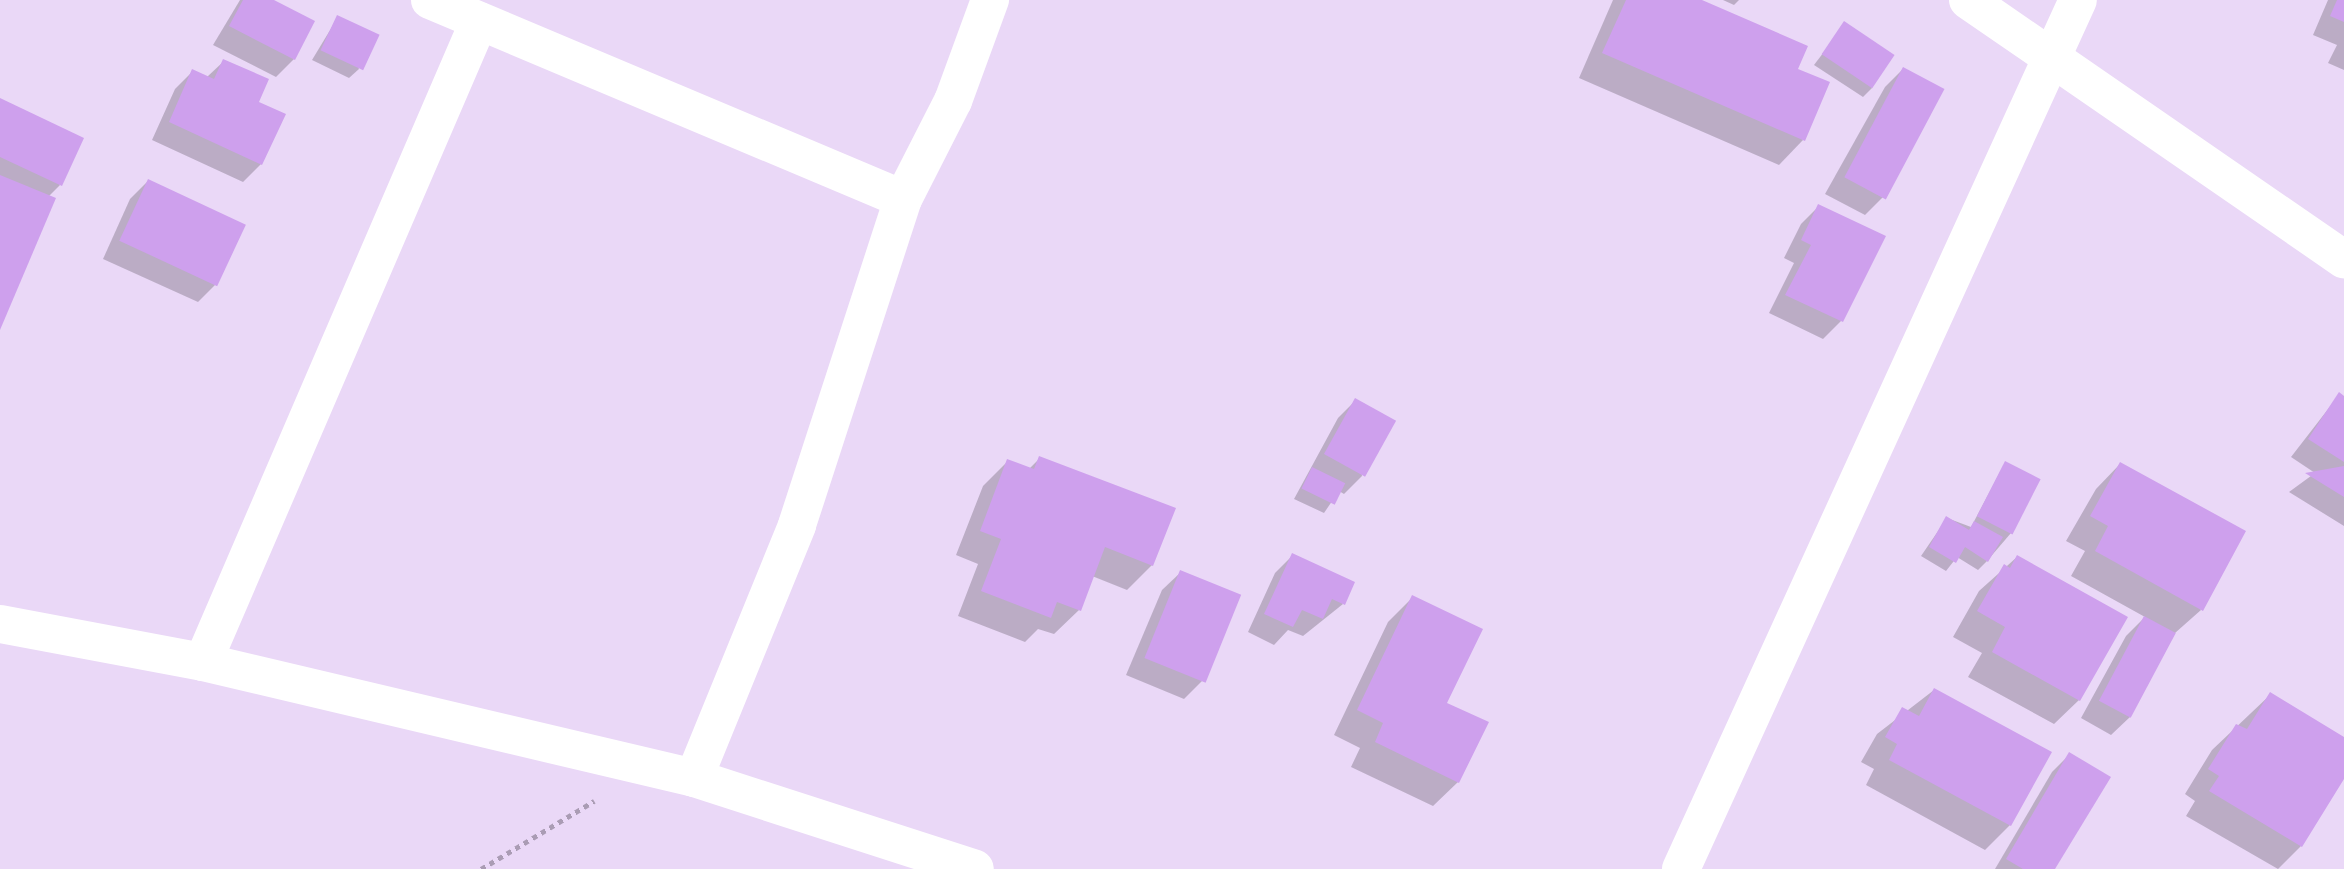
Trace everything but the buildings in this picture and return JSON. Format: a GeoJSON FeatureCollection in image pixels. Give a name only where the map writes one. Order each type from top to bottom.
{"type":"FeatureCollection","features":[{"type":"Feature","properties":{"kind":"street"},"geometry":{"type":"LineString","coordinates":[[430,0],[903,199]]}},
{"type":"Feature","properties":{"kind":"street"},"geometry":{"type":"LineString","coordinates":[[694,778],[797,525],[903,199],[953,101],[990,0]]}},
{"type":"Feature","properties":{"kind":"street"},"geometry":{"type":"LineString","coordinates":[[1968,0],[2344,258]]}},
{"type":"Feature","properties":{"kind":"street"},"geometry":{"type":"LineString","coordinates":[[1681,869],[2049,57],[2078,0]]}},
{"type":"Feature","properties":{"kind":"street"},"geometry":{"type":"LineString","coordinates":[[203,662],[479,21]]}},
{"type":"Feature","properties":{"kind":"street"},"geometry":{"type":"LineString","coordinates":[[0,624],[203,662],[636,768],[694,778],[975,869]]}},
{"type":"Feature","properties":{"kind":"path"},"geometry":{"type":"LineString","coordinates":[[481,869],[567,822],[636,768]]}}]}
